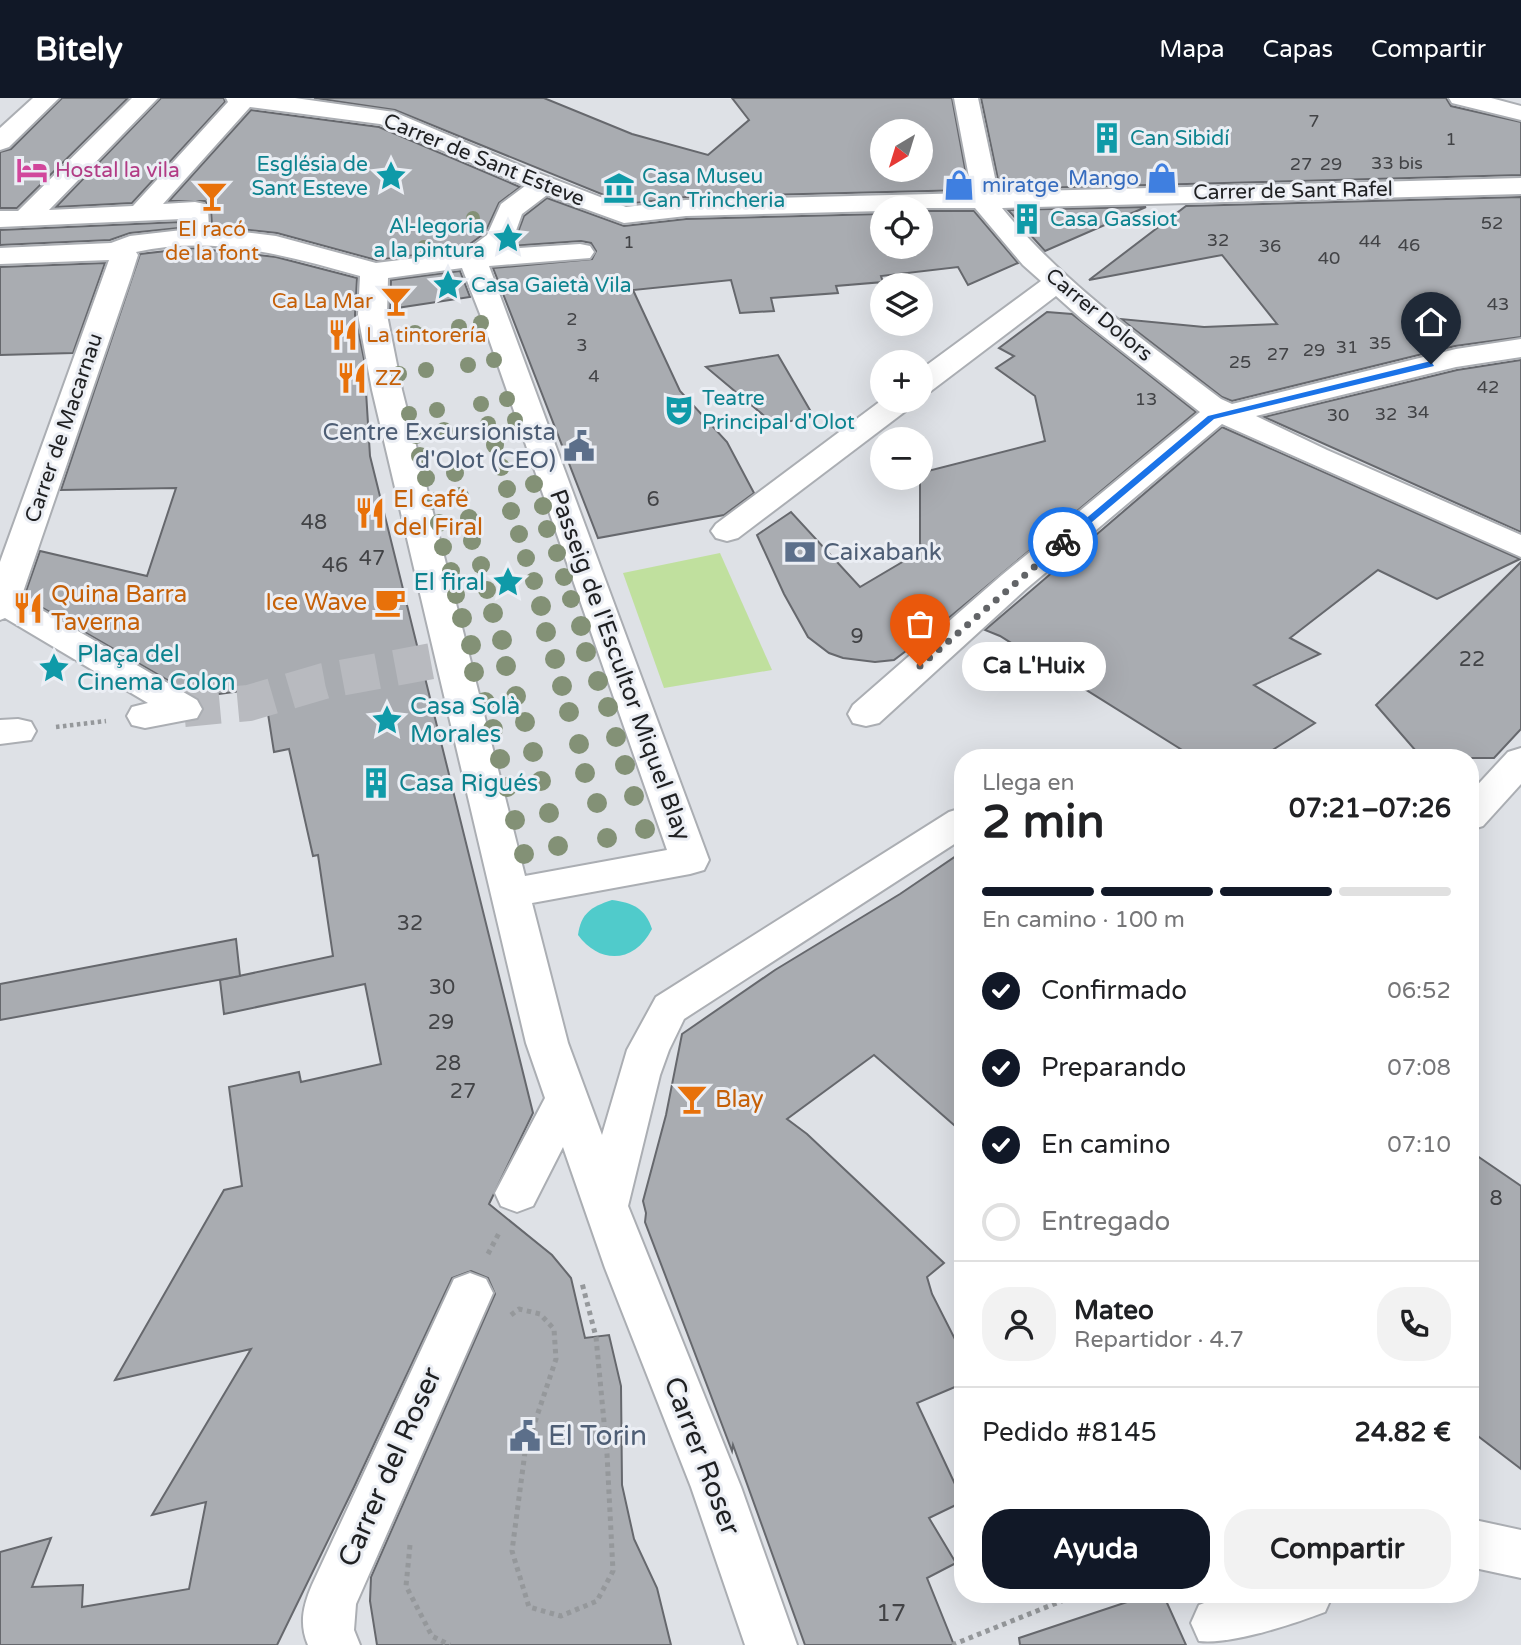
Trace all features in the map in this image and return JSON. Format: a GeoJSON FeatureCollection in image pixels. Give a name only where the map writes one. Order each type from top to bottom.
{"type":"FeatureCollection","features":[{"type":"Feature","properties":{"kind":"street"},"geometry":{"type":"LineString","coordinates":[[0,142],[47,98]]}},
{"type":"Feature","properties":{"kind":"street"},"geometry":{"type":"LineString","coordinates":[[13,218],[146,98]]}},
{"type":"Feature","properties":{"kind":"street","name":"Carrer de Sant Esteve"},"geometry":{"type":"LineString","coordinates":[[238,98],[385,117],[543,185],[630,216],[637,221]]}},
{"type":"Feature","properties":{"kind":"street"},"geometry":{"type":"LineString","coordinates":[[140,214],[245,98]]}},
{"type":"Feature","properties":{"kind":"street"},"geometry":{"type":"LineString","coordinates":[[385,117],[402,98]]}},
{"type":"Feature","properties":{"kind":"street"},"geometry":{"type":"LineString","coordinates":[[966,98],[986,198]]}},
{"type":"Feature","properties":{"kind":"street"},"geometry":{"type":"LineString","coordinates":[[1461,98],[1521,113]]}},
{"type":"Feature","properties":{"kind":"street"},"geometry":{"type":"LineString","coordinates":[[472,259],[499,239],[510,210],[543,185]]}},
{"type":"Feature","properties":{"kind":"street","name":"Carrer de Sant Rafel"},"geometry":{"type":"LineString","coordinates":[[637,221],[686,208],[1521,186]]}},
{"type":"Feature","properties":{"kind":"street","name":"Carrer Dolors"},"geometry":{"type":"LineString","coordinates":[[986,198],[989,210],[1094,315],[1199,397],[1316,457],[1521,547]]}},
{"type":"Feature","properties":{"kind":"street"},"geometry":{"type":"LineString","coordinates":[[13,218],[195,210],[190,237]]}},
{"type":"Feature","properties":{"kind":"street"},"geometry":{"type":"LineString","coordinates":[[0,256],[117,251],[130,244],[190,237],[276,244],[375,271],[472,259],[580,252]]}},
{"type":"Feature","properties":{"kind":"street","name":"Carrer de Macarnau"},"geometry":{"type":"LineString","coordinates":[[1,606],[117,277],[124,255],[117,251]]}},
{"type":"Feature","properties":{"kind":"street","name":"Passeig de l'Escultor Miquel Blay"},"geometry":{"type":"LineString","coordinates":[[472,259],[496,319],[690,860],[510,893]]}},
{"type":"Feature","properties":{"kind":"street"},"geometry":{"type":"LineString","coordinates":[[375,271],[372,284],[376,328],[387,390],[547,1043],[607,1205]]}},
{"type":"Feature","properties":{"kind":"street"},"geometry":{"type":"LineString","coordinates":[[933,375],[1058,281]]}},
{"type":"Feature","properties":{"kind":"street"},"geometry":{"type":"LineString","coordinates":[[866,714],[956,633],[1211,418],[1456,358],[1521,348]]}},
{"type":"Feature","properties":{"kind":"street"},"geometry":{"type":"LineString","coordinates":[[727,531],[884,413]]}},
{"type":"Feature","properties":{"kind":"street"},"geometry":{"type":"LineString","coordinates":[[1,606],[184,709],[145,716]]}},
{"type":"Feature","properties":{"kind":"street"},"geometry":{"type":"LineString","coordinates":[[1479,807],[1521,761]]}},
{"type":"Feature","properties":{"kind":"street"},"geometry":{"type":"LineString","coordinates":[[607,1205],[645,1056],[659,1022],[670,1008],[954,826]]}},
{"type":"Feature","properties":{"kind":"street"},"geometry":{"type":"LineString","coordinates":[[517,1193],[568,1098]]}},
{"type":"Feature","properties":{"kind":"street","name":"Carrer Roser"},"geometry":{"type":"LineString","coordinates":[[607,1205],[628,1268],[716,1488],[771,1645]]}},
{"type":"Feature","properties":{"kind":"street","name":"Carrer del Roser"},"geometry":{"type":"LineString","coordinates":[[334,1645],[328,1630],[330,1604],[488,1305]]}},
{"type":"Feature","properties":{"kind":"street"},"geometry":{"type":"LineString","coordinates":[[1479,1546],[1521,1554]]}},
{"type":"Feature","properties":{"kind":"street"},"geometry":{"type":"LineString","coordinates":[[1216,1621],[1277,1603]]}},
{"type":"Feature","properties":{"kind":"path"},"geometry":{"type":"LineString","coordinates":[[9,732],[145,716]]}},
{"type":"Feature","properties":{"kind":"path"},"geometry":{"type":"LineString","coordinates":[[517,1193],[488,1305],[540,1314],[554,1329],[556,1359],[525,1452],[512,1551],[528,1607],[561,1616],[597,1601],[613,1571],[607,1454],[596,1337],[579,1271]]}},
{"type":"Feature","properties":{"kind":"path"},"geometry":{"type":"LineString","coordinates":[[412,1534],[406,1586],[432,1636],[450,1645]]}},
{"type":"Feature","properties":{"kind":"path"},"geometry":{"type":"LineString","coordinates":[[952,1645],[1057,1603]]}},
{"type":"Feature","properties":{"kind":"green space"},"geometry":{"type":"Polygon","coordinates":[[[720,553],[772,670],[664,688],[623,573],[720,553]]]}},
{"type":"Feature","properties":{"kind":"water"},"geometry":{"type":"Polygon","coordinates":[[[612,900],[642,911],[652,929],[636,949],[617,956],[596,952],[578,935],[588,912],[612,900]]]}},
{"type":"Feature","properties":{"kind":"building"},"geometry":{"type":"Polygon","coordinates":[[[62,98],[128,98],[17,208],[0,208],[0,152],[11,149],[62,98]]]}},
{"type":"Feature","properties":{"kind":"building"},"geometry":{"type":"Polygon","coordinates":[[[161,98],[224,98],[225,102],[132,203],[56,207],[161,98]]]}},
{"type":"Feature","properties":{"kind":"building"},"geometry":{"type":"Polygon","coordinates":[[[314,98],[544,98],[632,134],[708,155],[749,120],[732,98],[952,98],[969,190],[686,197],[626,204],[395,110],[314,98]]]}},
{"type":"Feature","properties":{"kind":"building"},"geometry":{"type":"Polygon","coordinates":[[[981,98],[1446,98],[1451,106],[1521,122],[1521,175],[1000,189],[981,98]]]}},
{"type":"Feature","properties":{"kind":"building"},"geometry":{"type":"Polygon","coordinates":[[[251,110],[379,127],[520,187],[499,203],[485,233],[463,249],[376,260],[277,233],[212,226],[211,210],[205,201],[169,201],[251,110]]]}},
{"type":"Feature","properties":{"kind":"building"},"geometry":{"type":"Polygon","coordinates":[[[1521,197],[1521,337],[1455,346],[1232,401],[1222,397],[1121,319],[1204,327],[1277,324],[1222,255],[1089,280],[1186,206],[1521,197]]]}},
{"type":"Feature","properties":{"kind":"building"},"geometry":{"type":"Polygon","coordinates":[[[547,198],[624,226],[686,219],[870,214],[870,259],[933,259],[933,211],[974,211],[1018,263],[968,285],[958,267],[907,273],[870,273],[870,283],[836,286],[838,293],[771,298],[774,311],[740,313],[731,280],[633,290],[680,391],[727,442],[754,493],[724,515],[598,538],[493,268],[592,259],[596,251],[591,243],[581,241],[510,246],[524,216],[547,198]]]}},
{"type":"Feature","properties":{"kind":"building"},"geometry":{"type":"Polygon","coordinates":[[[1146,207],[1045,251],[1008,210],[1146,207]]]}},
{"type":"Feature","properties":{"kind":"building"},"geometry":{"type":"Polygon","coordinates":[[[179,222],[179,228],[130,233],[110,240],[0,245],[0,230],[179,222]]]}},
{"type":"Feature","properties":{"kind":"building"},"geometry":{"type":"Polygon","coordinates":[[[193,248],[276,257],[357,278],[355,315],[364,359],[370,456],[533,1113],[489,1204],[552,1255],[571,1278],[585,1338],[609,1335],[621,1386],[622,1485],[634,1539],[657,1588],[671,1645],[377,1645],[370,1601],[371,1577],[495,1294],[488,1278],[471,1271],[452,1278],[277,1645],[0,1645],[0,1552],[51,1538],[32,1587],[83,1585],[82,1607],[189,1589],[206,1502],[152,1515],[251,1349],[115,1380],[224,1190],[242,1186],[229,1087],[299,1072],[301,1082],[381,1064],[365,984],[224,1014],[220,980],[333,956],[318,855],[313,856],[289,749],[274,752],[264,688],[197,697],[24,597],[40,551],[147,576],[176,488],[61,490],[140,254],[193,248]]]}},
{"type":"Feature","properties":{"kind":"building"},"geometry":{"type":"Polygon","coordinates":[[[105,263],[73,353],[0,355],[0,267],[105,263]]]}},
{"type":"Feature","properties":{"kind":"building"},"geometry":{"type":"Polygon","coordinates":[[[460,271],[470,297],[390,309],[391,280],[460,271]]]}},
{"type":"Feature","properties":{"kind":"building"},"geometry":{"type":"Polygon","coordinates":[[[1047,312],[1072,314],[1196,412],[939,626],[894,660],[875,662],[843,658],[829,653],[808,637],[784,594],[757,535],[791,512],[860,587],[926,548],[920,544],[920,490],[933,490],[933,470],[1045,441],[1035,396],[996,368],[1014,356],[999,348],[1047,312]]]}},
{"type":"Feature","properties":{"kind":"building"},"geometry":{"type":"Polygon","coordinates":[[[778,355],[814,417],[774,424],[706,367],[778,355]]]}},
{"type":"Feature","properties":{"kind":"building"},"geometry":{"type":"Polygon","coordinates":[[[1521,360],[1521,532],[1264,417],[1457,370],[1521,360]]]}},
{"type":"Feature","properties":{"kind":"building"},"geometry":{"type":"Polygon","coordinates":[[[1222,427],[1520,559],[1437,599],[1378,570],[1290,638],[1320,654],[1254,685],[1315,723],[1274,749],[1181,749],[1000,636],[985,630],[1222,427]]]}},
{"type":"Feature","properties":{"kind":"building"},"geometry":{"type":"Polygon","coordinates":[[[1521,562],[1521,729],[1494,758],[1479,758],[1479,749],[1414,749],[1376,705],[1521,562]]]}},
{"type":"Feature","properties":{"kind":"building"},"geometry":{"type":"Polygon","coordinates":[[[954,857],[954,1125],[874,1055],[787,1119],[807,1134],[944,1263],[927,1277],[932,1294],[954,1337],[954,1387],[917,1403],[954,1482],[954,1506],[929,1518],[954,1564],[927,1578],[954,1645],[805,1645],[733,1445],[732,1451],[645,1222],[643,1201],[666,1115],[682,1034],[775,970],[900,894],[954,857]]]}},
{"type":"Feature","properties":{"kind":"building"},"geometry":{"type":"Polygon","coordinates":[[[236,939],[240,976],[0,1020],[0,984],[236,939]]]}},
{"type":"Feature","properties":{"kind":"building"},"geometry":{"type":"Polygon","coordinates":[[[1479,1157],[1521,1186],[1521,1469],[1479,1437],[1479,1157]]]}},
{"type":"Feature","properties":{"kind":"building"},"geometry":{"type":"Polygon","coordinates":[[[1124,1603],[1167,1603],[1186,1645],[1020,1645],[1019,1638],[1124,1603]]]}},
{"type":"Feature","properties":{"kind":"tunnel"},"geometry":{"type":"LineString","coordinates":[[184,709],[249,703],[324,681],[454,657]]}},
{"type":"Feature","properties":{"kind":"way so far"},"geometry":{"type":"LineString","coordinates":[[920,666],[1063,542]]}},
{"type":"Feature","properties":{"kind":"place","name":"Can Sibidí"},"geometry":{"type":"Point","coordinates":[1107,138]}},
{"type":"Feature","properties":{"kind":"place","name":"Hostal la vila"},"geometry":{"type":"Point","coordinates":[32,170]}},
{"type":"Feature","properties":{"kind":"place","name":"Església de Sant Esteve"},"geometry":{"type":"Point","coordinates":[391,176]}},
{"type":"Feature","properties":{"kind":"place","name":"Mango"},"geometry":{"type":"Point","coordinates":[1162,178]}},
{"type":"Feature","properties":{"kind":"place","name":"miratge"},"geometry":{"type":"Point","coordinates":[959,185]}},
{"type":"Feature","properties":{"kind":"place","name":"Casa Museu Can Trincheria"},"geometry":{"type":"Point","coordinates":[619,188]}},
{"type":"Feature","properties":{"kind":"place","name":"El racó de la font"},"geometry":{"type":"Point","coordinates":[212,196]}},
{"type":"Feature","properties":{"kind":"place","name":"Casa Gassiot"},"geometry":{"type":"Point","coordinates":[1027,219]}},
{"type":"Feature","properties":{"kind":"place","name":"Al-legoria a la pintura"},"geometry":{"type":"Point","coordinates":[508,238]}},
{"type":"Feature","properties":{"kind":"place","name":"Casa Gaietà Vila"},"geometry":{"type":"Point","coordinates":[448,285]}},
{"type":"Feature","properties":{"kind":"place","name":"Ca La Mar"},"geometry":{"type":"Point","coordinates":[396,301]}},
{"type":"Feature","properties":{"kind":"place","name":"La tintorería"},"geometry":{"type":"Point","coordinates":[343,335]}},
{"type":"Feature","properties":{"kind":"place","name":"ZZ"},"geometry":{"type":"Point","coordinates":[352,378]}},
{"type":"Feature","properties":{"kind":"place","name":"Teatre Principal d'Olot"},"geometry":{"type":"Point","coordinates":[679,410]}},
{"type":"Feature","properties":{"kind":"place","name":"Centre Excursionista d'Olot (CEO)"},"geometry":{"type":"Point","coordinates":[579,446]}},
{"type":"Feature","properties":{"kind":"place","name":"El café del Firal"},"geometry":{"type":"Point","coordinates":[370,513]}},
{"type":"Feature","properties":{"kind":"place","name":"Caixabank"},"geometry":{"type":"Point","coordinates":[800,552]}},
{"type":"Feature","properties":{"kind":"place","name":"El firal"},"geometry":{"type":"Point","coordinates":[508,582]}},
{"type":"Feature","properties":{"kind":"place","name":"Ice Wave"},"geometry":{"type":"Point","coordinates":[390,602]}},
{"type":"Feature","properties":{"kind":"place","name":"Quina Barra Taverna"},"geometry":{"type":"Point","coordinates":[28,608]}},
{"type":"Feature","properties":{"kind":"place","name":"Ca L'Huix"},"geometry":{"type":"Point","coordinates":[920,666]}},
{"type":"Feature","properties":{"kind":"place","name":"Plaça del Cinema Colon"},"geometry":{"type":"Point","coordinates":[54,668]}},
{"type":"Feature","properties":{"kind":"place","name":"Casa Solà Morales"},"geometry":{"type":"Point","coordinates":[387,720]}},
{"type":"Feature","properties":{"kind":"place","name":"Casa Rigués"},"geometry":{"type":"Point","coordinates":[376,783]}},
{"type":"Feature","properties":{"kind":"place","name":"Blay"},"geometry":{"type":"Point","coordinates":[692,1099]}},
{"type":"Feature","properties":{"kind":"place","name":"El Torin"},"geometry":{"type":"Point","coordinates":[525,1436]}},
{"type":"Feature","properties":{"kind":"route"},"geometry":{"type":"LineString","coordinates":[[1063,542],[1216,415],[1231,414],[1431,364]]}}]}
